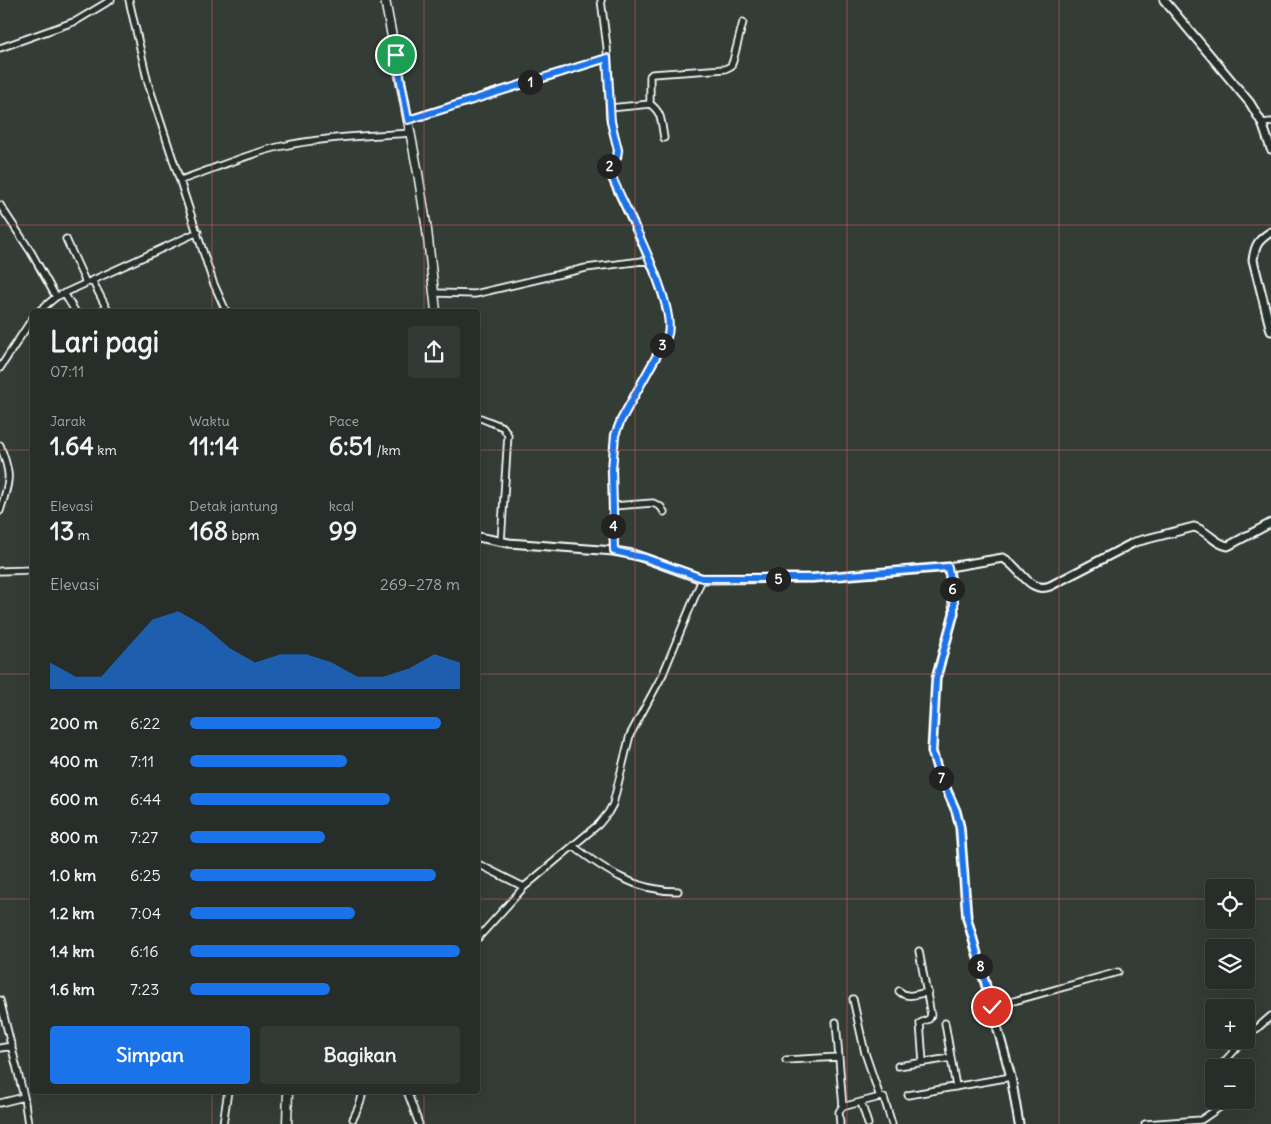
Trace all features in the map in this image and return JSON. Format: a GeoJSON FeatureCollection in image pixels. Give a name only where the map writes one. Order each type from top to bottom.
{"type":"FeatureCollection","features":[{"type":"Feature","properties":{"kind":"main road"},"geometry":{"type":"LineString","coordinates":[[384,0],[411,133],[427,230],[436,309]]}},
{"type":"Feature","properties":{"kind":"main road"},"geometry":{"type":"LineString","coordinates":[[287,1124],[288,1094]]}},
{"type":"Feature","properties":{"kind":"street"},"geometry":{"type":"LineString","coordinates":[[0,48],[76,21],[111,0]]}},
{"type":"Feature","properties":{"kind":"street"},"geometry":{"type":"LineString","coordinates":[[129,0],[148,83],[213,282],[225,309]]}},
{"type":"Feature","properties":{"kind":"street"},"geometry":{"type":"LineString","coordinates":[[601,0],[605,21],[611,122],[618,154],[608,168],[650,260],[669,319],[667,337],[621,420],[615,435],[612,458],[614,551]]}},
{"type":"Feature","properties":{"kind":"street"},"geometry":{"type":"LineString","coordinates":[[1164,0],[1250,103],[1262,123],[1271,149]]}},
{"type":"Feature","properties":{"kind":"street"},"geometry":{"type":"LineString","coordinates":[[650,104],[650,76],[652,74],[725,69],[730,66],[743,22]]}},
{"type":"Feature","properties":{"kind":"street"},"geometry":{"type":"LineString","coordinates":[[408,120],[607,58]]}},
{"type":"Feature","properties":{"kind":"street"},"geometry":{"type":"LineString","coordinates":[[610,108],[650,104],[660,114],[664,138]]}},
{"type":"Feature","properties":{"kind":"street"},"geometry":{"type":"LineString","coordinates":[[1262,123],[1271,122]]}},
{"type":"Feature","properties":{"kind":"street"},"geometry":{"type":"LineString","coordinates":[[181,180],[268,150],[286,146],[330,138],[411,133]]}},
{"type":"Feature","properties":{"kind":"street"},"geometry":{"type":"LineString","coordinates":[[0,205],[56,297]]}},
{"type":"Feature","properties":{"kind":"street"},"geometry":{"type":"LineString","coordinates":[[41,309],[64,293],[198,232]]}},
{"type":"Feature","properties":{"kind":"street"},"geometry":{"type":"LineString","coordinates":[[1271,232],[1260,239],[1254,250],[1253,260],[1271,330]]}},
{"type":"Feature","properties":{"kind":"street"},"geometry":{"type":"LineString","coordinates":[[66,239],[107,309]]}},
{"type":"Feature","properties":{"kind":"street"},"geometry":{"type":"LineString","coordinates":[[435,293],[475,294],[586,268],[650,260]]}},
{"type":"Feature","properties":{"kind":"street"},"geometry":{"type":"LineString","coordinates":[[64,293],[73,309]]}},
{"type":"Feature","properties":{"kind":"street"},"geometry":{"type":"LineString","coordinates":[[0,368],[30,322]]}},
{"type":"Feature","properties":{"kind":"street"},"geometry":{"type":"LineString","coordinates":[[480,418],[502,427],[508,435],[501,542]]}},
{"type":"Feature","properties":{"kind":"street"},"geometry":{"type":"LineString","coordinates":[[0,445],[7,464],[9,479],[0,511]]}},
{"type":"Feature","properties":{"kind":"street"},"geometry":{"type":"LineString","coordinates":[[613,506],[653,503],[661,507],[664,512]]}},
{"type":"Feature","properties":{"kind":"street"},"geometry":{"type":"LineString","coordinates":[[480,537],[501,542],[614,551],[645,558],[702,578],[812,578],[948,567],[1003,558],[1010,562],[1033,586],[1045,588],[1143,539],[1194,527],[1202,530],[1222,545],[1228,546],[1271,524]]}},
{"type":"Feature","properties":{"kind":"street"},"geometry":{"type":"LineString","coordinates":[[948,567],[954,613],[936,679],[932,752],[959,822],[967,918],[1011,1077],[1019,1124]]}},
{"type":"Feature","properties":{"kind":"street"},"geometry":{"type":"LineString","coordinates":[[0,571],[30,570]]}},
{"type":"Feature","properties":{"kind":"street"},"geometry":{"type":"LineString","coordinates":[[480,936],[524,887],[599,824],[608,813],[613,804],[630,735],[663,674],[702,578]]}},
{"type":"Feature","properties":{"kind":"street"},"geometry":{"type":"LineString","coordinates":[[573,846],[603,869],[623,879],[647,888],[678,891]]}},
{"type":"Feature","properties":{"kind":"street"},"geometry":{"type":"LineString","coordinates":[[480,865],[524,887]]}},
{"type":"Feature","properties":{"kind":"street"},"geometry":{"type":"LineString","coordinates":[[919,951],[931,1014],[928,1020],[920,1023],[919,1027],[924,1062]]}},
{"type":"Feature","properties":{"kind":"street"},"geometry":{"type":"LineString","coordinates":[[992,1007],[1118,972]]}},
{"type":"Feature","properties":{"kind":"street"},"geometry":{"type":"LineString","coordinates":[[899,991],[903,995],[909,996],[928,992]]}},
{"type":"Feature","properties":{"kind":"street"},"geometry":{"type":"LineString","coordinates":[[0,1000],[24,1097],[28,1124]]}},
{"type":"Feature","properties":{"kind":"street"},"geometry":{"type":"LineString","coordinates":[[853,1000],[865,1053],[880,1097],[884,1098],[892,1124]]}},
{"type":"Feature","properties":{"kind":"street"},"geometry":{"type":"LineString","coordinates":[[1255,1030],[1271,1016]]}},
{"type":"Feature","properties":{"kind":"street"},"geometry":{"type":"LineString","coordinates":[[836,1022],[844,1107]]}},
{"type":"Feature","properties":{"kind":"street"},"geometry":{"type":"LineString","coordinates":[[945,1024],[956,1087]]}},
{"type":"Feature","properties":{"kind":"street"},"geometry":{"type":"LineString","coordinates":[[0,1048],[12,1046]]}},
{"type":"Feature","properties":{"kind":"street"},"geometry":{"type":"LineString","coordinates":[[1227,1059],[1236,1049]]}},
{"type":"Feature","properties":{"kind":"street"},"geometry":{"type":"LineString","coordinates":[[786,1060],[839,1057]]}},
{"type":"Feature","properties":{"kind":"street"},"geometry":{"type":"LineString","coordinates":[[898,1066],[951,1058]]}},
{"type":"Feature","properties":{"kind":"street"},"geometry":{"type":"LineString","coordinates":[[908,1095],[1011,1077]]}},
{"type":"Feature","properties":{"kind":"street"},"geometry":{"type":"LineString","coordinates":[[223,1124],[228,1094]]}},
{"type":"Feature","properties":{"kind":"street"},"geometry":{"type":"LineString","coordinates":[[352,1119],[360,1106],[362,1094]]}},
{"type":"Feature","properties":{"kind":"street"},"geometry":{"type":"LineString","coordinates":[[409,1094],[420,1124]]}},
{"type":"Feature","properties":{"kind":"street"},"geometry":{"type":"LineString","coordinates":[[0,1103],[24,1097]]}},
{"type":"Feature","properties":{"kind":"street"},"geometry":{"type":"LineString","coordinates":[[840,1124],[839,1110],[880,1097]]}},
{"type":"Feature","properties":{"kind":"street"},"geometry":{"type":"LineString","coordinates":[[861,1102],[868,1124]]}},
{"type":"Feature","properties":{"kind":"street"},"geometry":{"type":"LineString","coordinates":[[1145,1124],[1189,1123],[1204,1118],[1217,1109]]}},
{"type":"Feature","properties":{"kind":"route"},"geometry":{"type":"LineString","coordinates":[[396,55],[408,120],[607,58],[611,122],[618,150],[616,159],[608,168],[650,260],[670,325],[667,337],[621,420],[615,435],[612,469],[614,551],[633,554],[698,578],[812,578],[948,567],[954,613],[936,679],[932,752],[958,817],[967,918],[992,1007]]}}]}
